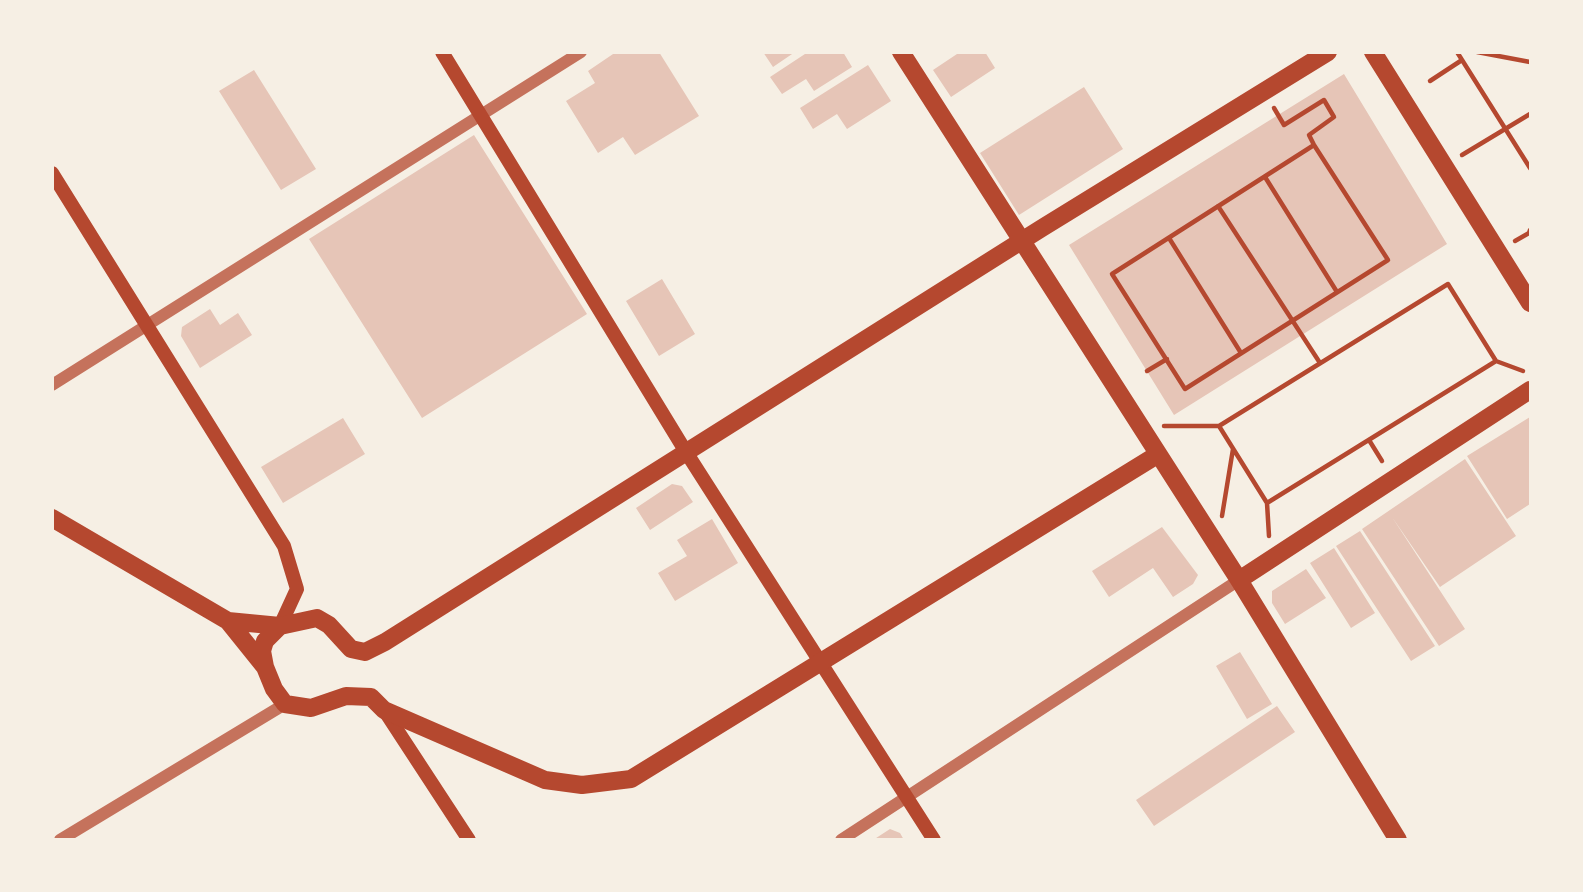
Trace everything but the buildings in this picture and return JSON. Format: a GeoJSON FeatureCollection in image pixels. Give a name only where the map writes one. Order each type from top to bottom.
{"type":"FeatureCollection","features":[{"type":"Feature","properties":{"kind":"main road"},"geometry":{"type":"LineString","coordinates":[[442,52],[686,452],[934,839]]}},
{"type":"Feature","properties":{"kind":"main road"},"geometry":{"type":"LineString","coordinates":[[901,52],[1239,580],[1398,839]]}},
{"type":"Feature","properties":{"kind":"main road"},"geometry":{"type":"LineString","coordinates":[[228,621],[280,626],[317,618],[329,625],[351,649],[365,652],[385,642],[1023,240],[1328,52]]}},
{"type":"Feature","properties":{"kind":"main road"},"geometry":{"type":"LineString","coordinates":[[1373,52],[1531,303]]}},
{"type":"Feature","properties":{"kind":"main road"},"geometry":{"type":"LineString","coordinates":[[52,173],[284,546],[297,589],[280,626],[265,641],[262,651],[274,689],[285,704],[310,708],[346,696],[370,697],[384,710],[469,839]]}},
{"type":"Feature","properties":{"kind":"main road"},"geometry":{"type":"LineString","coordinates":[[1239,580],[1531,390]]}},
{"type":"Feature","properties":{"kind":"main road"},"geometry":{"type":"LineString","coordinates":[[384,710],[545,780],[582,785],[631,779],[1157,455]]}},
{"type":"Feature","properties":{"kind":"main road"},"geometry":{"type":"LineString","coordinates":[[52,518],[228,621],[265,667]]}},
{"type":"Feature","properties":{"kind":"street"},"geometry":{"type":"LineString","coordinates":[[52,385],[581,52]]}},
{"type":"Feature","properties":{"kind":"street"},"geometry":{"type":"LineString","coordinates":[[841,839],[1239,580]]}},
{"type":"Feature","properties":{"kind":"street"},"geometry":{"type":"LineString","coordinates":[[60,839],[285,704]]}},
{"type":"Feature","properties":{"kind":"path"},"geometry":{"type":"LineString","coordinates":[[1457,52],[1531,169]]}},
{"type":"Feature","properties":{"kind":"path"},"geometry":{"type":"LineString","coordinates":[[1477,52],[1531,62]]}},
{"type":"Feature","properties":{"kind":"path"},"geometry":{"type":"LineString","coordinates":[[1430,81],[1462,60]]}},
{"type":"Feature","properties":{"kind":"path"},"geometry":{"type":"LineString","coordinates":[[1278,116],[1284,125],[1324,100],[1334,117],[1309,135],[1388,260],[1185,388],[1112,274],[1314,145]]}},
{"type":"Feature","properties":{"kind":"path"},"geometry":{"type":"LineString","coordinates":[[1443,166],[1531,114]]}},
{"type":"Feature","properties":{"kind":"path"},"geometry":{"type":"LineString","coordinates":[[1265,177],[1338,292]]}},
{"type":"Feature","properties":{"kind":"path"},"geometry":{"type":"LineString","coordinates":[[1218,206],[1321,363]]}},
{"type":"Feature","properties":{"kind":"path"},"geometry":{"type":"LineString","coordinates":[[1169,237],[1241,353]]}},
{"type":"Feature","properties":{"kind":"path"},"geometry":{"type":"LineString","coordinates":[[1139,426],[1219,426],[1448,284],[1496,361],[1531,374]]}},
{"type":"Feature","properties":{"kind":"path"},"geometry":{"type":"LineString","coordinates":[[1147,371],[1167,359]]}},
{"type":"Feature","properties":{"kind":"path"},"geometry":{"type":"LineString","coordinates":[[1267,503],[1496,361]]}},
{"type":"Feature","properties":{"kind":"path"},"geometry":{"type":"LineString","coordinates":[[1219,426],[1267,503],[1271,558]]}},
{"type":"Feature","properties":{"kind":"path"},"geometry":{"type":"LineString","coordinates":[[1217,548],[1233,449]]}}]}
